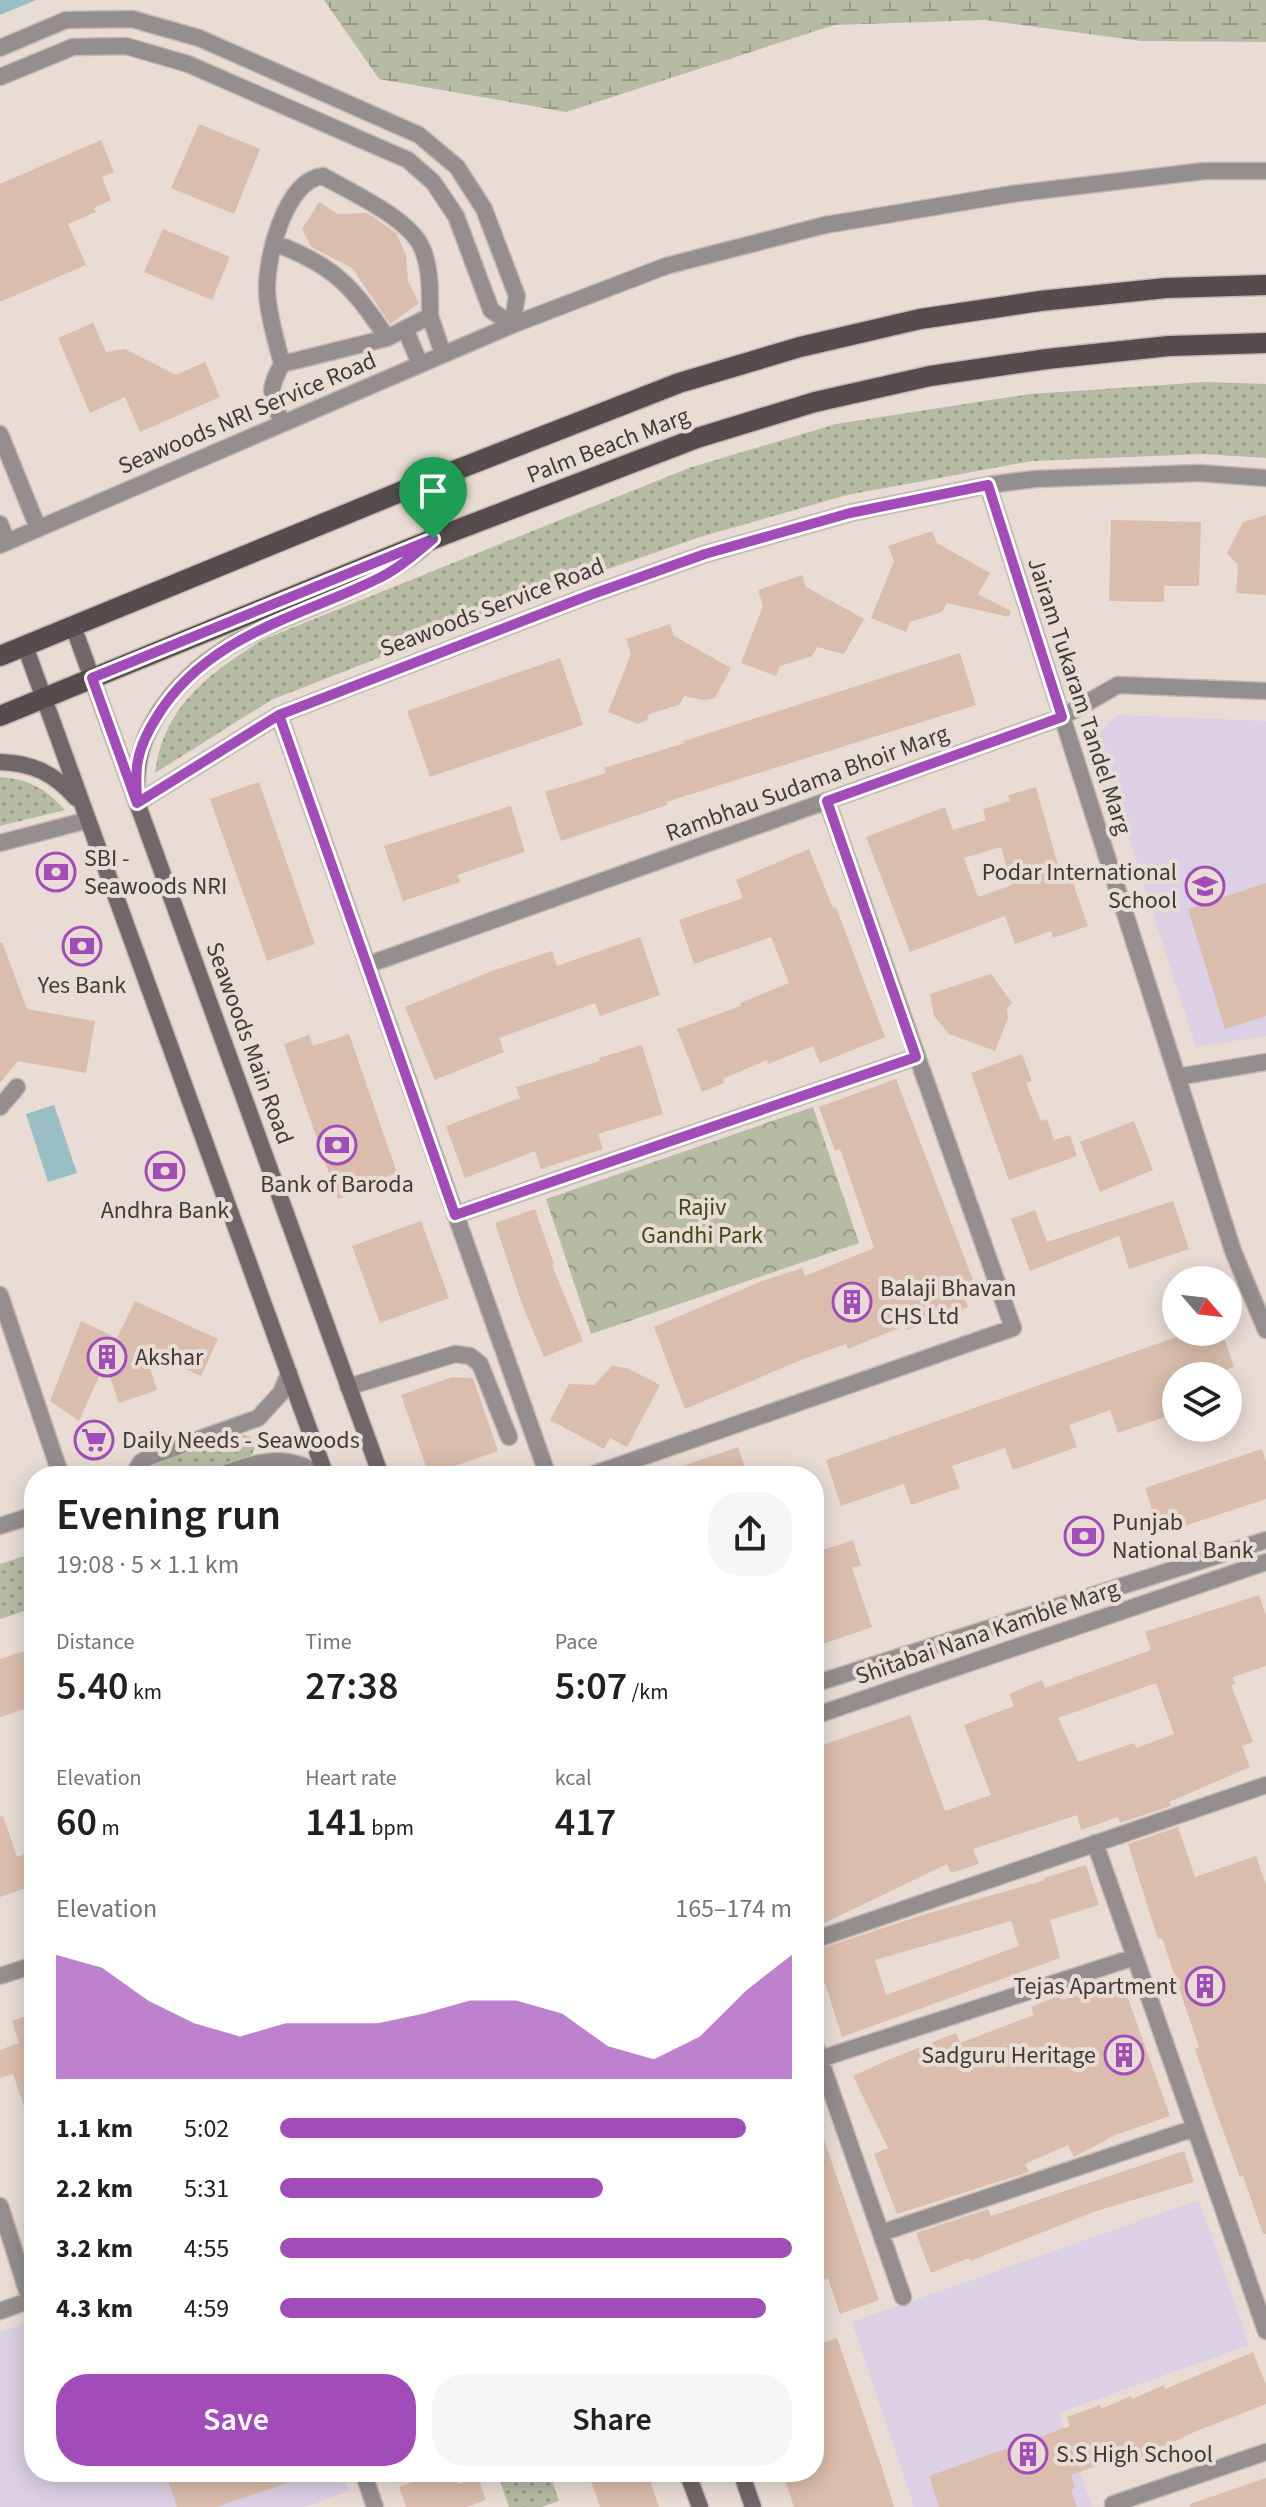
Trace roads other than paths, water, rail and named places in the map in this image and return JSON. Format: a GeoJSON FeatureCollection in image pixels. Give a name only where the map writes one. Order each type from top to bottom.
{"type":"FeatureCollection","features":[{"type":"Feature","properties":{"kind":"main road","name":"Palm Beach Marg"},"geometry":{"type":"LineString","coordinates":[[0,656],[410,488],[679,383],[800,347],[920,319],[1040,301],[1166,288],[1266,285]]}},
{"type":"Feature","properties":{"kind":"main road","name":"Palm Beach Marg"},"geometry":{"type":"LineString","coordinates":[[0,716],[433,539],[697,438],[815,402],[930,376],[1047,359],[1169,346],[1266,343]]}},
{"type":"Feature","properties":{"kind":"main road"},"geometry":{"type":"LineString","coordinates":[[137,803],[138,761],[144,741],[169,698],[192,673],[257,629],[374,581],[403,564],[433,539]]}},
{"type":"Feature","properties":{"kind":"main road","name":"Seawoods Main Road"},"geometry":{"type":"LineString","coordinates":[[73,626],[377,1466]]}},
{"type":"Feature","properties":{"kind":"main road"},"geometry":{"type":"LineString","coordinates":[[25,646],[321,1466]]}},
{"type":"Feature","properties":{"kind":"main road"},"geometry":{"type":"LineString","coordinates":[[0,762],[32,766],[48,773],[63,783],[77,799],[88,820]]}},
{"type":"Feature","properties":{"kind":"main road"},"geometry":{"type":"LineString","coordinates":[[691,2482],[700,2507]]}},
{"type":"Feature","properties":{"kind":"main road"},"geometry":{"type":"LineString","coordinates":[[744,2482],[753,2507]]}},
{"type":"Feature","properties":{"kind":"street"},"geometry":{"type":"LineString","coordinates":[[0,48],[66,20],[132,19],[199,38],[419,135],[457,167],[484,209],[517,296],[512,325],[491,310],[456,216],[433,182],[408,160],[188,64],[126,46],[73,47],[0,77]]}},
{"type":"Feature","properties":{"kind":"street","name":"Seawoods NRI Service Road"},"geometry":{"type":"LineString","coordinates":[[4,543],[512,325],[666,266],[825,225],[1027,192],[1204,171],[1266,171]]}},
{"type":"Feature","properties":{"kind":"street"},"geometry":{"type":"LineString","coordinates":[[282,364],[266,287],[274,243],[280,222],[295,195],[308,181],[323,176],[410,229],[422,249],[430,278],[430,316],[443,354]]}},
{"type":"Feature","properties":{"kind":"street"},"geometry":{"type":"LineString","coordinates":[[274,243],[327,267],[357,295],[387,338]]}},
{"type":"Feature","properties":{"kind":"street"},"geometry":{"type":"LineString","coordinates":[[282,424],[270,389],[272,379],[282,364],[387,338],[406,331],[430,316]]}},
{"type":"Feature","properties":{"kind":"street"},"geometry":{"type":"LineString","coordinates":[[406,331],[420,364]]}},
{"type":"Feature","properties":{"kind":"street"},"geometry":{"type":"LineString","coordinates":[[0,434],[38,528]]}},
{"type":"Feature","properties":{"kind":"street","name":"Seawoods Service Road"},"geometry":{"type":"LineString","coordinates":[[137,803],[279,715],[705,554],[850,513],[988,485],[1035,479],[1199,473],[1266,478]]}},
{"type":"Feature","properties":{"kind":"street","name":"Jairam Tukaram Tandel Marg"},"geometry":{"type":"LineString","coordinates":[[988,485],[1233,1251],[1266,1330]]}},
{"type":"Feature","properties":{"kind":"street"},"geometry":{"type":"LineString","coordinates":[[0,524],[4,543]]}},
{"type":"Feature","properties":{"kind":"street","name":"Rambhau Sudama Bhoir Marg"},"geometry":{"type":"LineString","coordinates":[[367,965],[1062,717],[1118,685],[1266,691]]}},
{"type":"Feature","properties":{"kind":"street"},"geometry":{"type":"LineString","coordinates":[[279,715],[544,1466]]}},
{"type":"Feature","properties":{"kind":"street"},"geometry":{"type":"LineString","coordinates":[[617,1466],[1013,1328],[827,801]]}},
{"type":"Feature","properties":{"kind":"street"},"geometry":{"type":"LineString","coordinates":[[0,843],[88,820]]}},
{"type":"Feature","properties":{"kind":"street"},"geometry":{"type":"LineString","coordinates":[[455,1215],[916,1057]]}},
{"type":"Feature","properties":{"kind":"street"},"geometry":{"type":"LineString","coordinates":[[1177,1077],[1266,1062]]}},
{"type":"Feature","properties":{"kind":"street"},"geometry":{"type":"LineString","coordinates":[[0,1107],[17,1087]]}},
{"type":"Feature","properties":{"kind":"street"},"geometry":{"type":"LineString","coordinates":[[0,1295],[58,1466]]}},
{"type":"Feature","properties":{"kind":"street"},"geometry":{"type":"LineString","coordinates":[[348,1387],[455,1354],[470,1356],[480,1364],[509,1437]]}},
{"type":"Feature","properties":{"kind":"street"},"geometry":{"type":"LineString","coordinates":[[139,1466],[149,1457],[258,1418],[281,1393],[289,1373]]}},
{"type":"Feature","properties":{"kind":"street"},"geometry":{"type":"LineString","coordinates":[[251,1466],[272,1460],[293,1461],[303,1466]]}},
{"type":"Feature","properties":{"kind":"street"},"geometry":{"type":"LineString","coordinates":[[0,1526],[24,1518]]}},
{"type":"Feature","properties":{"kind":"street","name":"Shitabai Nana Kamble Marg"},"geometry":{"type":"LineString","coordinates":[[824,1681],[1266,1540]]}},
{"type":"Feature","properties":{"kind":"street","name":"Shitabai Nana Kamble Marg"},"geometry":{"type":"LineString","coordinates":[[824,1713],[1266,1562]]}},
{"type":"Feature","properties":{"kind":"street"},"geometry":{"type":"LineString","coordinates":[[824,1937],[1266,1785]]}},
{"type":"Feature","properties":{"kind":"street"},"geometry":{"type":"LineString","coordinates":[[1095,1843],[1266,2331]]}},
{"type":"Feature","properties":{"kind":"street"},"geometry":{"type":"LineString","coordinates":[[824,2058],[1135,1957]]}},
{"type":"Feature","properties":{"kind":"street"},"geometry":{"type":"LineString","coordinates":[[0,1976],[24,1968]]}},
{"type":"Feature","properties":{"kind":"street"},"geometry":{"type":"LineString","coordinates":[[824,2070],[903,2297]]}},
{"type":"Feature","properties":{"kind":"street"},"geometry":{"type":"LineString","coordinates":[[881,2233],[1195,2128]]}},
{"type":"Feature","properties":{"kind":"street"},"geometry":{"type":"LineString","coordinates":[[0,2206],[24,2276]]}},
{"type":"Feature","properties":{"kind":"street"},"geometry":{"type":"LineString","coordinates":[[0,2311],[24,2303]]}},
{"type":"Feature","properties":{"kind":"street"},"geometry":{"type":"LineString","coordinates":[[1114,2507],[1113,2504],[1266,2452]]}},
{"type":"Feature","properties":{"kind":"street"},"geometry":{"type":"LineString","coordinates":[[366,2482],[372,2506]]}},
{"type":"Feature","properties":{"kind":"water"},"geometry":{"type":"Polygon","coordinates":[[[0,0],[36,0],[0,15],[0,0]]]}},
{"type":"Feature","properties":{"kind":"water"},"geometry":{"type":"Polygon","coordinates":[[[54,1105],[77,1173],[48,1182],[26,1114],[54,1105]]]}},
{"type":"Feature","properties":{"kind":"place","name":"SBI - Seawoods NRI"},"geometry":{"type":"Point","coordinates":[56,872]}},
{"type":"Feature","properties":{"kind":"place","name":"Podar International School"},"geometry":{"type":"Point","coordinates":[1205,886]}},
{"type":"Feature","properties":{"kind":"place","name":"Yes Bank"},"geometry":{"type":"Point","coordinates":[82,946]}},
{"type":"Feature","properties":{"kind":"place","name":"Bank of Baroda"},"geometry":{"type":"Point","coordinates":[337,1145]}},
{"type":"Feature","properties":{"kind":"place","name":"Andhra Bank"},"geometry":{"type":"Point","coordinates":[165,1171]}},
{"type":"Feature","properties":{"kind":"place","name":"Balaji Bhavan CHS Ltd"},"geometry":{"type":"Point","coordinates":[852,1302]}},
{"type":"Feature","properties":{"kind":"place","name":"Akshar"},"geometry":{"type":"Point","coordinates":[107,1357]}},
{"type":"Feature","properties":{"kind":"place","name":"Daily Needs - Seawoods"},"geometry":{"type":"Point","coordinates":[94,1440]}},
{"type":"Feature","properties":{"kind":"place","name":"Punjab National Bank"},"geometry":{"type":"Point","coordinates":[1084,1536]}},
{"type":"Feature","properties":{"kind":"place","name":"Tejas Apartment"},"geometry":{"type":"Point","coordinates":[1205,1986]}},
{"type":"Feature","properties":{"kind":"place","name":"Sadguru Heritage"},"geometry":{"type":"Point","coordinates":[1124,2055]}},
{"type":"Feature","properties":{"kind":"place","name":"S.S High School"},"geometry":{"type":"Point","coordinates":[1028,2454]}},
{"type":"Feature","properties":{"kind":"park label","name":"Rajiv Gandhi Park"},"geometry":{"type":"Point","coordinates":[702,1221]}}]}
